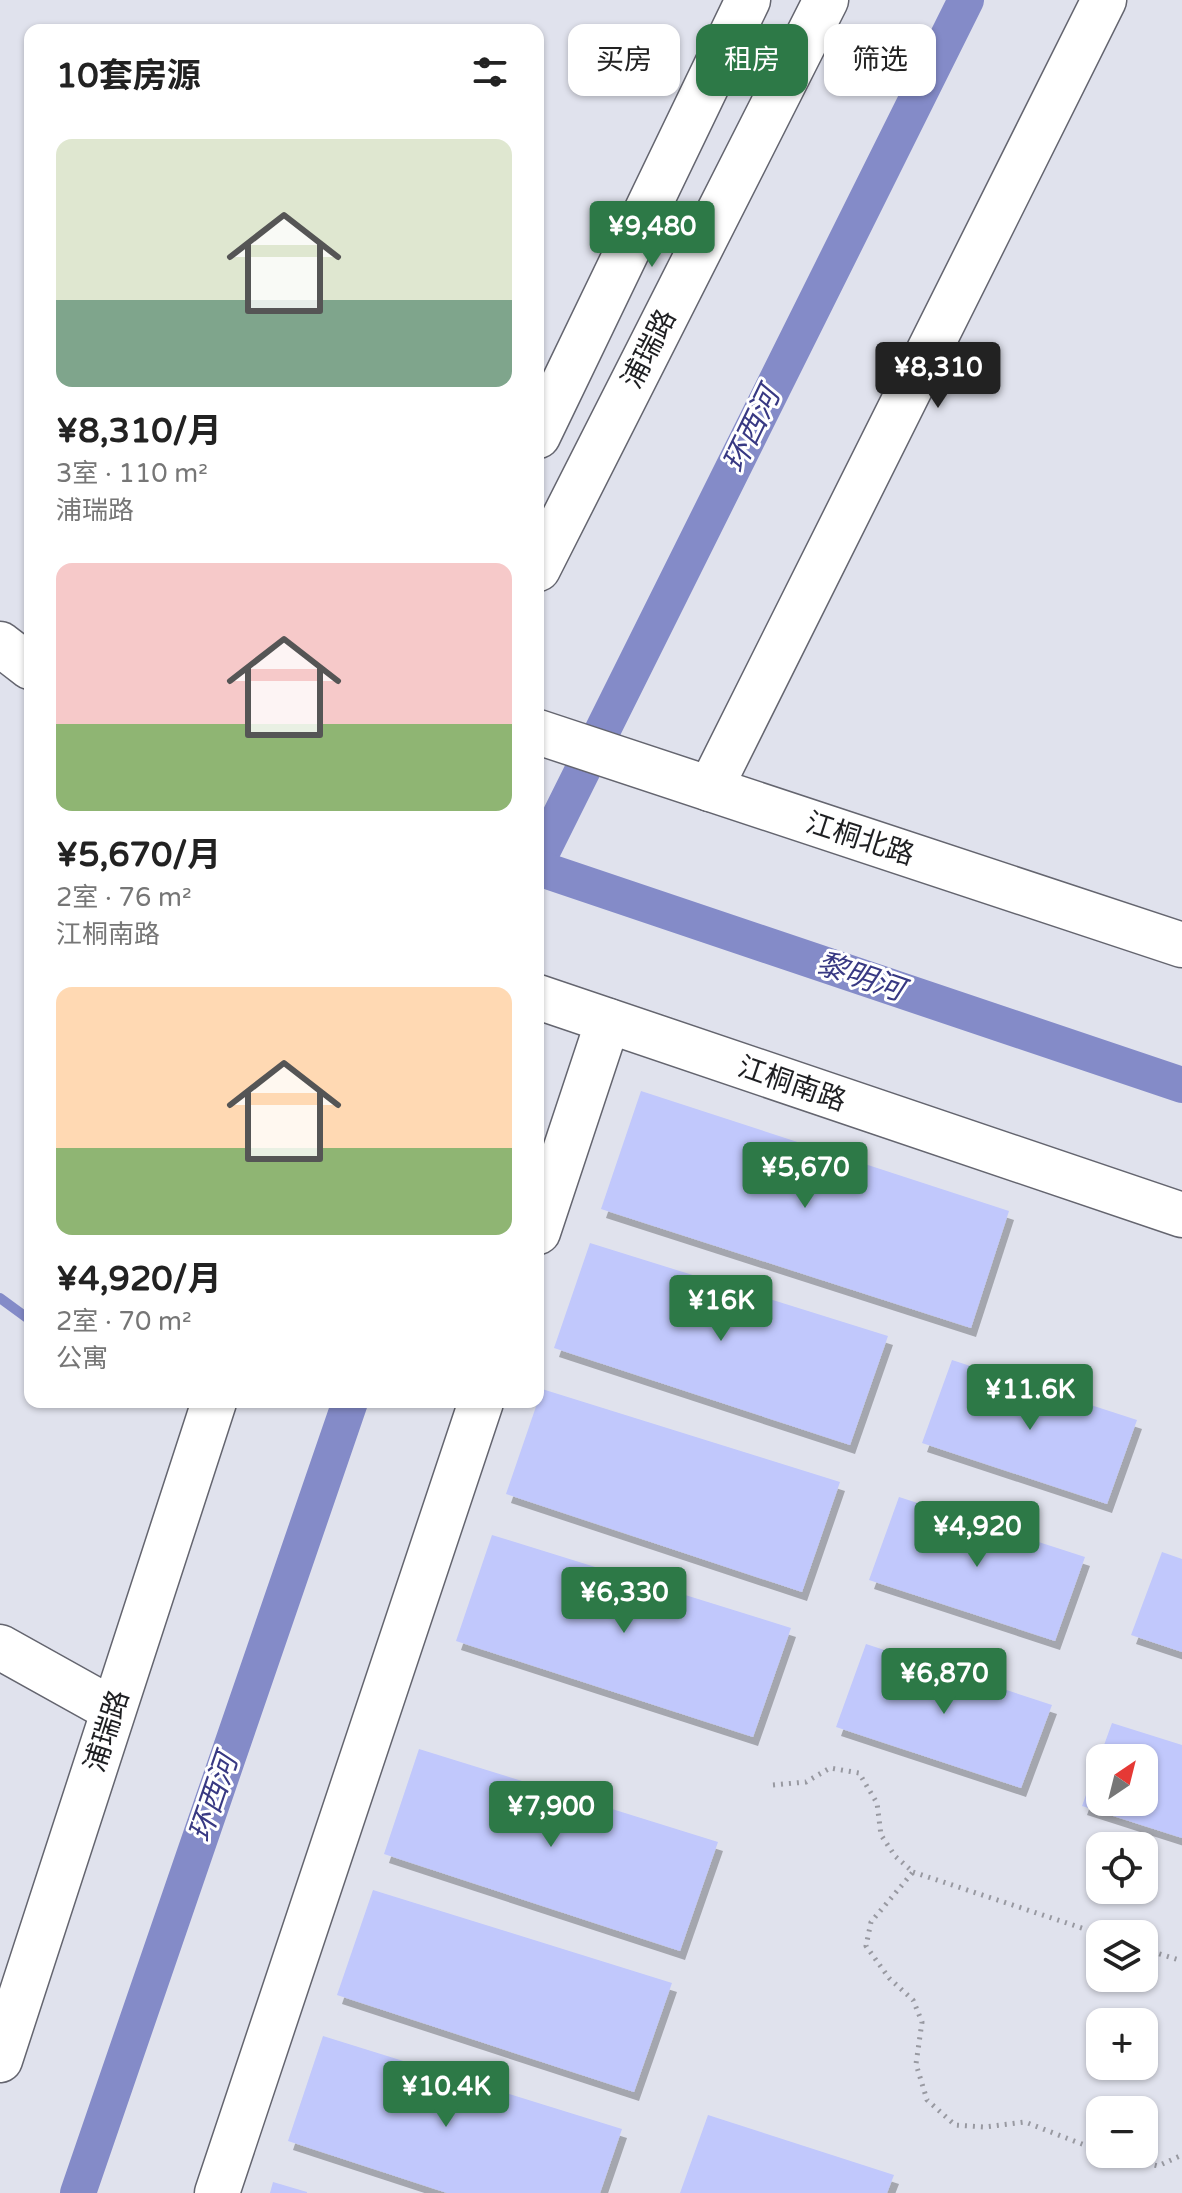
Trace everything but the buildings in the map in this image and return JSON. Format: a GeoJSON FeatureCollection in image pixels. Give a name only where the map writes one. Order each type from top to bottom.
{"type":"FeatureCollection","features":[{"type":"Feature","properties":{"kind":"street"},"geometry":{"type":"LineString","coordinates":[[544,424],[748,0]]}},
{"type":"Feature","properties":{"kind":"street","name":"浦瑞路"},"geometry":{"type":"LineString","coordinates":[[544,557],[826,0]]}},
{"type":"Feature","properties":{"kind":"street"},"geometry":{"type":"LineString","coordinates":[[710,789],[1104,0]]}},
{"type":"Feature","properties":{"kind":"street"},"geometry":{"type":"LineString","coordinates":[[0,644],[24,662]]}},
{"type":"Feature","properties":{"kind":"street","name":"江桐北路"},"geometry":{"type":"LineString","coordinates":[[544,734],[1182,945]]}},
{"type":"Feature","properties":{"kind":"street","name":"江桐南路"},"geometry":{"type":"LineString","coordinates":[[544,999],[1182,1215]]}},
{"type":"Feature","properties":{"kind":"street"},"geometry":{"type":"LineString","coordinates":[[544,1214],[608,1021]]}},
{"type":"Feature","properties":{"kind":"street","name":"浦瑞路"},"geometry":{"type":"LineString","coordinates":[[0,2060],[212,1408]]}},
{"type":"Feature","properties":{"kind":"street"},"geometry":{"type":"LineString","coordinates":[[217,2193],[479,1408]]}},
{"type":"Feature","properties":{"kind":"street"},"geometry":{"type":"LineString","coordinates":[[0,1647],[113,1710]]}},
{"type":"Feature","properties":{"kind":"path"},"geometry":{"type":"LineString","coordinates":[[773,1785],[806,1782],[830,1768],[859,1773],[877,1803],[881,1835],[895,1856],[913,1872],[1086,1929]]}},
{"type":"Feature","properties":{"kind":"path"},"geometry":{"type":"LineString","coordinates":[[913,1872],[871,1922],[866,1946],[889,1978],[913,2000],[922,2022],[916,2064],[927,2100],[955,2125],[984,2127],[1025,2122],[1086,2146]]}},
{"type":"Feature","properties":{"kind":"path"},"geometry":{"type":"LineString","coordinates":[[1158,1953],[1182,1961]]}},
{"type":"Feature","properties":{"kind":"path"},"geometry":{"type":"LineString","coordinates":[[1158,2166],[1182,2155]]}},
{"type":"Feature","properties":{"kind":"waterway","name":"环西河"},"geometry":{"type":"LineString","coordinates":[[544,848],[966,0]]}},
{"type":"Feature","properties":{"kind":"waterway","name":"黎明河"},"geometry":{"type":"LineString","coordinates":[[544,870],[1182,1085]]}},
{"type":"Feature","properties":{"kind":"waterway","name":"黎明河"},"geometry":{"type":"LineString","coordinates":[[0,1298],[24,1316]]}},
{"type":"Feature","properties":{"kind":"waterway","name":"环西河"},"geometry":{"type":"LineString","coordinates":[[78,2193],[348,1408]]}}]}
